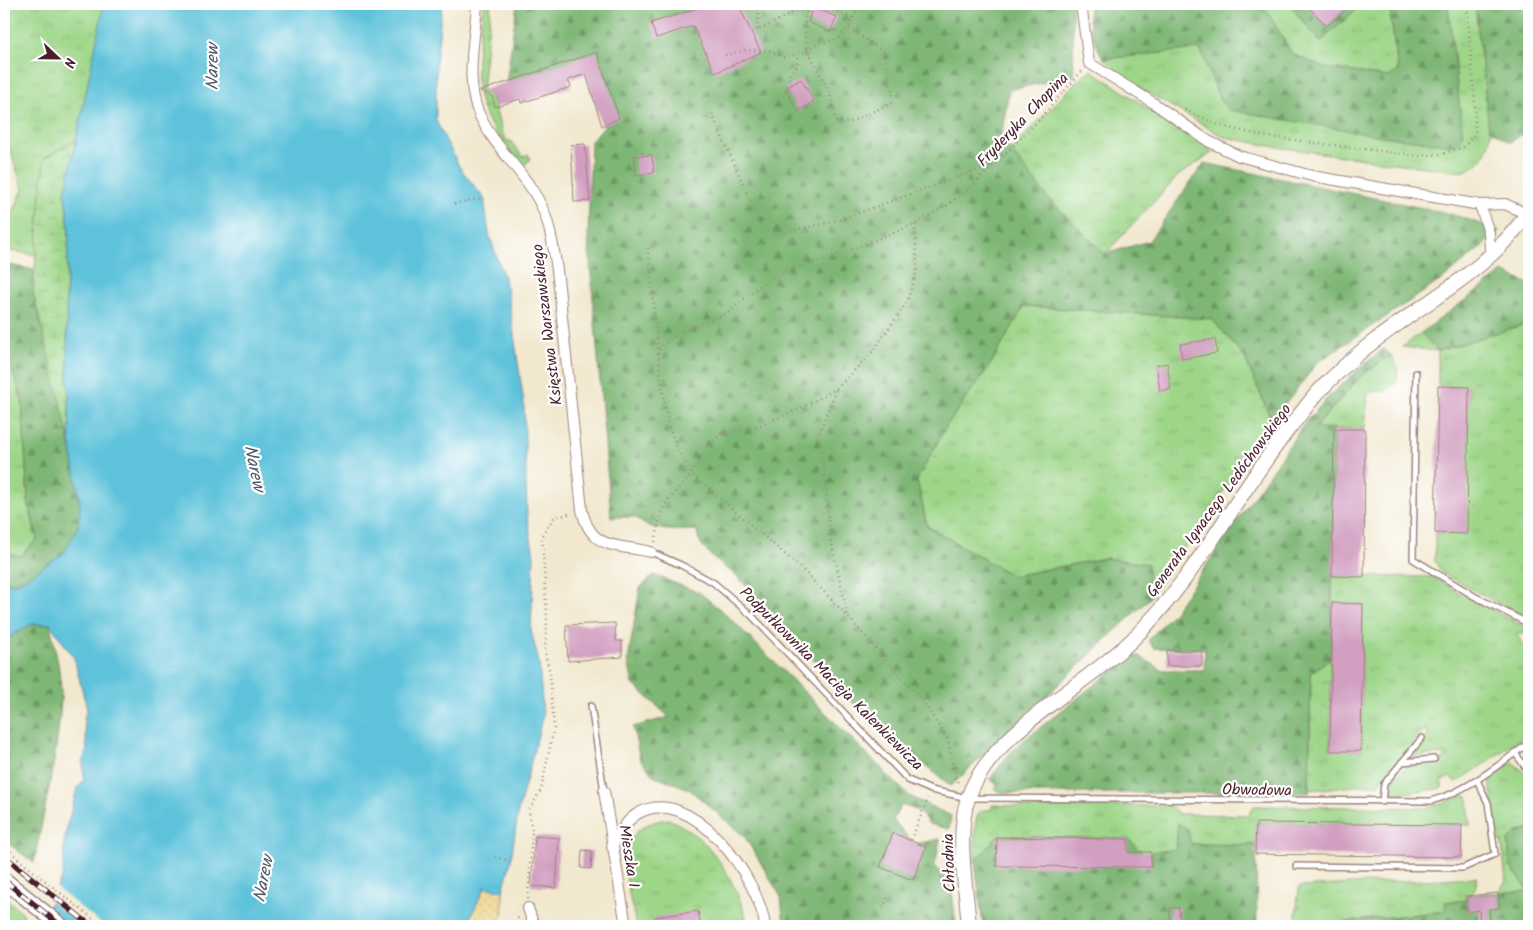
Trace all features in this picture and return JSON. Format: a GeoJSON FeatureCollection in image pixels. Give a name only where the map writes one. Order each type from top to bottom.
{"type":"FeatureCollection","features":[{"type":"Feature","properties":{"kind":"main road"},"geometry":{"type":"LineString","coordinates":[[4,880],[61,926]]}},
{"type":"Feature","properties":{"kind":"street","name":"Księstwa Warszawskiego"},"geometry":{"type":"LineString","coordinates":[[477,4],[472,67],[473,94],[479,116],[493,138],[534,190],[548,222],[556,264],[582,510],[586,527],[597,539]]}},
{"type":"Feature","properties":{"kind":"street"},"geometry":{"type":"LineString","coordinates":[[1081,4],[1089,63],[1152,102],[1208,141],[1239,156],[1312,176],[1480,205],[1505,204],[1528,213]]}},
{"type":"Feature","properties":{"kind":"street"},"geometry":{"type":"LineString","coordinates":[[1480,205],[1489,233],[1490,249],[1494,253]]}},
{"type":"Feature","properties":{"kind":"street","name":"Generała Ignacego Ledóchowskiego"},"geometry":{"type":"LineString","coordinates":[[964,792],[1004,742],[1123,649],[1160,611],[1267,456],[1321,388],[1372,343],[1494,253],[1513,235],[1528,213]]}},
{"type":"Feature","properties":{"kind":"street","name":"Podpułkownika Macieja Kalenkiewicza"},"geometry":{"type":"LineString","coordinates":[[597,539],[613,546],[651,552]]}},
{"type":"Feature","properties":{"kind":"street","name":"Mieszka I"},"geometry":{"type":"LineString","coordinates":[[604,791],[626,926]]}},
{"type":"Feature","properties":{"kind":"street","name":"Chłodnia"},"geometry":{"type":"LineString","coordinates":[[964,792],[963,832],[969,926]]}},
{"type":"Feature","properties":{"kind":"street"},"geometry":{"type":"LineString","coordinates":[[612,848],[625,824],[637,814],[655,807],[672,807],[688,814],[710,832],[734,857],[752,884],[765,926]]}},
{"type":"Feature","properties":{"kind":"street"},"geometry":{"type":"LineString","coordinates":[[528,908],[534,926]]}},
{"type":"Feature","properties":{"kind":"lane"},"geometry":{"type":"LineString","coordinates":[[1416,373],[1413,559],[1474,596],[1529,624]]}},
{"type":"Feature","properties":{"kind":"lane","name":"Podpułkownika Macieja Kalenkiewicza"},"geometry":{"type":"LineString","coordinates":[[651,552],[681,564],[722,590],[781,644],[908,780],[931,790],[964,792]]}},
{"type":"Feature","properties":{"kind":"lane"},"geometry":{"type":"LineString","coordinates":[[591,706],[604,791]]}},
{"type":"Feature","properties":{"kind":"lane"},"geometry":{"type":"LineString","coordinates":[[1382,802],[1384,784],[1422,738]]}},
{"type":"Feature","properties":{"kind":"lane","name":"Obwodowa"},"geometry":{"type":"LineString","coordinates":[[964,792],[1382,802],[1431,801],[1449,796],[1477,780],[1529,743]]}},
{"type":"Feature","properties":{"kind":"lane"},"geometry":{"type":"LineString","coordinates":[[1515,753],[1529,772]]}},
{"type":"Feature","properties":{"kind":"lane"},"geometry":{"type":"LineString","coordinates":[[1402,762],[1434,759]]}},
{"type":"Feature","properties":{"kind":"lane"},"geometry":{"type":"LineString","coordinates":[[1296,866],[1463,868],[1496,854],[1488,803],[1477,780]]}},
{"type":"Feature","properties":{"kind":"path"},"geometry":{"type":"LineString","coordinates":[[759,4],[757,31],[796,11],[807,9]]}},
{"type":"Feature","properties":{"kind":"path"},"geometry":{"type":"LineString","coordinates":[[810,4],[807,9],[804,33],[806,50],[830,96],[836,121],[848,123],[894,102],[884,52],[848,28]]}},
{"type":"Feature","properties":{"kind":"path"},"geometry":{"type":"LineString","coordinates":[[819,4],[853,18]]}},
{"type":"Feature","properties":{"kind":"path"},"geometry":{"type":"LineString","coordinates":[[725,55],[746,50],[770,51],[784,56],[797,55],[818,43],[838,39],[848,28],[860,4]]}},
{"type":"Feature","properties":{"kind":"path"},"geometry":{"type":"LineString","coordinates":[[1179,108],[1234,130],[1262,136],[1353,149],[1419,156],[1442,154],[1463,147],[1475,134],[1475,103],[1467,4]]}},
{"type":"Feature","properties":{"kind":"path"},"geometry":{"type":"LineString","coordinates":[[792,83],[788,76],[798,65],[797,55]]}},
{"type":"Feature","properties":{"kind":"path","name":"Fryderyka Chopina"},"geometry":{"type":"LineString","coordinates":[[659,350],[670,339],[683,331],[726,314],[762,284],[784,272],[827,259],[915,224],[970,188],[1071,86],[1089,63]]}},
{"type":"Feature","properties":{"kind":"path"},"geometry":{"type":"LineString","coordinates":[[787,86],[798,80]]}},
{"type":"Feature","properties":{"kind":"path"},"geometry":{"type":"LineString","coordinates":[[712,114],[762,227],[773,235],[839,220],[995,163]]}},
{"type":"Feature","properties":{"kind":"path"},"geometry":{"type":"LineString","coordinates":[[454,204],[484,198]]}},
{"type":"Feature","properties":{"kind":"path"},"geometry":{"type":"LineString","coordinates":[[659,530],[662,509],[692,474],[707,446],[722,434],[762,425],[836,388],[873,351],[907,302],[917,271],[915,224]]}},
{"type":"Feature","properties":{"kind":"path"},"geometry":{"type":"LineString","coordinates":[[648,248],[661,382],[669,427],[679,452],[692,474],[802,570],[848,617],[924,703],[948,740],[955,776],[964,792]]}},
{"type":"Feature","properties":{"kind":"path"},"geometry":{"type":"LineString","coordinates":[[836,388],[817,438],[824,467],[830,536],[848,617]]}},
{"type":"Feature","properties":{"kind":"path"},"geometry":{"type":"LineString","coordinates":[[528,908],[532,832],[529,810],[541,790],[554,728],[550,674],[545,652],[547,619],[542,535],[554,518],[582,510]]}},
{"type":"Feature","properties":{"kind":"path"},"geometry":{"type":"LineString","coordinates":[[911,840],[931,790]]}},
{"type":"Feature","properties":{"kind":"path"},"geometry":{"type":"LineString","coordinates":[[4,844],[19,860],[102,926]]}},
{"type":"Feature","properties":{"kind":"path"},"geometry":{"type":"LineString","coordinates":[[495,857],[511,862]]}},
{"type":"Feature","properties":{"kind":"path"},"geometry":{"type":"LineString","coordinates":[[884,908],[889,894]]}},
{"type":"Feature","properties":{"kind":"green space"},"geometry":{"type":"Polygon","coordinates":[[[4,4],[105,4],[78,139],[44,158],[36,255],[4,250],[4,234],[23,189],[5,134],[4,139],[4,4]]]}},
{"type":"Feature","properties":{"kind":"green space"},"geometry":{"type":"Polygon","coordinates":[[[483,4],[491,4],[482,90],[491,94],[502,133],[508,142],[510,140],[523,157],[528,154],[530,160],[523,166],[492,126],[480,100],[477,59],[483,4]]]}},
{"type":"Feature","properties":{"kind":"green space"},"geometry":{"type":"Polygon","coordinates":[[[517,4],[1072,4],[1074,76],[1009,90],[1001,138],[1048,198],[1105,254],[1149,241],[1204,163],[1452,214],[1500,231],[1447,276],[1318,362],[1272,421],[1245,358],[1212,319],[1024,306],[992,362],[947,425],[917,480],[927,526],[1013,576],[1106,558],[1148,564],[1149,599],[951,786],[867,718],[736,575],[711,556],[701,544],[697,530],[664,530],[648,526],[635,517],[611,517],[588,238],[591,141],[610,120],[585,59],[506,84],[517,4]]]}},
{"type":"Feature","properties":{"kind":"green space"},"geometry":{"type":"Polygon","coordinates":[[[1089,4],[1263,4],[1292,54],[1325,68],[1389,77],[1398,70],[1389,4],[1448,4],[1463,136],[1455,145],[1381,136],[1229,110],[1221,102],[1200,49],[1104,59],[1092,33],[1089,4]]]}},
{"type":"Feature","properties":{"kind":"green space"},"geometry":{"type":"Polygon","coordinates":[[[1263,4],[1289,4],[1320,42],[1362,4],[1389,4],[1398,71],[1389,77],[1325,68],[1292,54],[1263,4]]]}},
{"type":"Feature","properties":{"kind":"green space"},"geometry":{"type":"Polygon","coordinates":[[[1289,4],[1305,4],[1327,26],[1352,4],[1362,4],[1320,42],[1289,4]]]}},
{"type":"Feature","properties":{"kind":"green space"},"geometry":{"type":"Polygon","coordinates":[[[1448,4],[1482,4],[1491,133],[1488,147],[1482,158],[1473,167],[1461,172],[1276,147],[1224,137],[1140,88],[1115,70],[1104,59],[1200,48],[1221,102],[1381,136],[1455,145],[1448,4]]]}},
{"type":"Feature","properties":{"kind":"green space"},"geometry":{"type":"Polygon","coordinates":[[[1475,4],[1529,4],[1529,133],[1521,135],[1510,142],[1489,129],[1475,4]]]}},
{"type":"Feature","properties":{"kind":"green space"},"geometry":{"type":"Polygon","coordinates":[[[1091,70],[1213,152],[1178,176],[1105,254],[981,181],[1083,75],[1091,70]]]}},
{"type":"Feature","properties":{"kind":"green space"},"geometry":{"type":"Polygon","coordinates":[[[78,139],[65,194],[69,228],[66,299],[70,441],[33,292],[44,158],[78,139]]]}},
{"type":"Feature","properties":{"kind":"green space"},"geometry":{"type":"Polygon","coordinates":[[[4,264],[35,270],[33,292],[70,444],[80,512],[74,538],[58,557],[38,572],[4,585],[4,552],[20,556],[37,540],[28,501],[22,400],[4,345],[4,264]]]}},
{"type":"Feature","properties":{"kind":"green space"},"geometry":{"type":"Polygon","coordinates":[[[1503,272],[1529,284],[1529,323],[1438,351],[1421,333],[1503,272]]]}},
{"type":"Feature","properties":{"kind":"green space"},"geometry":{"type":"Polygon","coordinates":[[[1024,306],[1212,319],[1245,358],[1272,421],[1149,599],[1147,564],[1106,558],[1013,576],[927,526],[917,480],[947,425],[992,362],[1024,306]]]}},
{"type":"Feature","properties":{"kind":"green space"},"geometry":{"type":"Polygon","coordinates":[[[1529,323],[1529,620],[1442,573],[1435,561],[1435,533],[1466,534],[1469,387],[1438,386],[1438,351],[1529,323]]]}},
{"type":"Feature","properties":{"kind":"green space"},"geometry":{"type":"Polygon","coordinates":[[[1421,333],[1438,351],[1402,347],[1421,333]]]}},
{"type":"Feature","properties":{"kind":"green space"},"geometry":{"type":"Polygon","coordinates":[[[4,345],[22,400],[28,501],[37,540],[20,556],[4,552],[4,345]]]}},
{"type":"Feature","properties":{"kind":"green space"},"geometry":{"type":"Polygon","coordinates":[[[1383,349],[1391,355],[1361,376],[1315,427],[1334,429],[1331,657],[1311,673],[1309,793],[1004,793],[995,790],[997,785],[990,779],[1019,744],[1131,656],[1139,656],[1162,670],[1204,670],[1205,649],[1154,648],[1149,639],[1174,612],[1304,424],[1332,393],[1383,349]]]}},
{"type":"Feature","properties":{"kind":"green space"},"geometry":{"type":"Polygon","coordinates":[[[1391,355],[1398,368],[1397,382],[1387,391],[1368,392],[1365,429],[1315,428],[1361,376],[1391,355]]]}},
{"type":"Feature","properties":{"kind":"green space"},"geometry":{"type":"Polygon","coordinates":[[[654,575],[700,593],[728,616],[909,796],[951,816],[949,829],[929,824],[919,811],[901,805],[893,820],[914,844],[940,839],[935,866],[951,883],[956,926],[784,926],[781,897],[745,837],[689,789],[653,775],[640,759],[633,727],[669,717],[633,684],[628,660],[640,588],[654,575]]]}},
{"type":"Feature","properties":{"kind":"green space"},"geometry":{"type":"Polygon","coordinates":[[[1332,576],[1433,577],[1472,600],[1529,629],[1529,634],[1516,634],[1529,652],[1529,733],[1462,779],[1456,782],[1450,777],[1442,780],[1442,787],[1438,789],[1394,794],[1390,792],[1389,783],[1406,767],[1443,760],[1445,754],[1412,756],[1427,736],[1426,729],[1379,784],[1309,790],[1311,673],[1331,657],[1330,750],[1361,751],[1363,604],[1332,603],[1332,576]]]}},
{"type":"Feature","properties":{"kind":"green space"},"geometry":{"type":"Polygon","coordinates":[[[32,624],[50,624],[58,662],[61,691],[54,762],[34,863],[4,840],[4,640],[32,624]]]}},
{"type":"Feature","properties":{"kind":"green space"},"geometry":{"type":"Polygon","coordinates":[[[1509,764],[1515,764],[1526,774],[1529,795],[1529,830],[1517,832],[1510,866],[1529,891],[1498,893],[1506,881],[1502,842],[1498,840],[1490,784],[1491,776],[1509,764]]]}},
{"type":"Feature","properties":{"kind":"green space"},"geometry":{"type":"Polygon","coordinates":[[[1464,795],[1468,797],[1470,825],[1256,823],[1256,845],[1191,844],[1178,824],[1176,849],[1151,867],[1142,867],[1084,838],[998,836],[975,862],[974,843],[977,816],[981,811],[992,809],[992,805],[1032,807],[1169,805],[1179,814],[1249,815],[1254,806],[1427,808],[1464,795]]]}},
{"type":"Feature","properties":{"kind":"green space"},"geometry":{"type":"Polygon","coordinates":[[[668,819],[698,837],[710,849],[737,893],[748,926],[636,926],[626,875],[626,859],[629,845],[636,833],[648,824],[668,819]]]}},
{"type":"Feature","properties":{"kind":"green space"},"geometry":{"type":"Polygon","coordinates":[[[1178,823],[1188,829],[1191,844],[1256,845],[1257,926],[983,926],[975,862],[997,836],[1128,839],[1142,852],[1151,867],[1151,852],[1176,849],[1178,823]]]}},
{"type":"Feature","properties":{"kind":"green space"},"geometry":{"type":"Polygon","coordinates":[[[1529,830],[1529,890],[1510,866],[1508,841],[1517,832],[1529,830]]]}},
{"type":"Feature","properties":{"kind":"green space"},"geometry":{"type":"Polygon","coordinates":[[[1476,877],[1478,883],[1472,893],[1466,896],[1466,900],[1446,911],[1345,922],[1344,926],[1295,926],[1299,887],[1476,877]]]}},
{"type":"Feature","properties":{"kind":"green space"},"geometry":{"type":"Polygon","coordinates":[[[1529,891],[1529,926],[1344,926],[1345,922],[1446,911],[1445,902],[1466,900],[1466,896],[1529,891]]]}},
{"type":"Feature","properties":{"kind":"green space"},"geometry":{"type":"Polygon","coordinates":[[[4,896],[24,914],[20,926],[4,926],[4,896]]]}},
{"type":"Feature","properties":{"kind":"sand"},"geometry":{"type":"Polygon","coordinates":[[[485,887],[503,891],[502,926],[466,926],[485,887]]]}},
{"type":"Feature","properties":{"kind":"water","name":"Narew"},"geometry":{"type":"Polygon","coordinates":[[[104,4],[442,4],[436,64],[436,121],[460,168],[484,198],[489,234],[507,287],[524,403],[527,516],[534,556],[531,631],[539,662],[543,715],[518,812],[511,861],[503,891],[485,887],[466,926],[40,926],[63,874],[64,843],[68,822],[77,789],[84,780],[83,760],[87,750],[84,718],[87,709],[74,658],[50,624],[32,624],[4,640],[4,585],[20,582],[64,553],[78,527],[80,503],[70,441],[66,299],[69,228],[65,194],[104,4]]]}},
{"type":"Feature","properties":{"kind":"pier"},"geometry":{"type":"Polygon","coordinates":[[[55,887],[104,926],[81,926],[50,901],[55,887]]]}},
{"type":"Feature","properties":{"kind":"building"},"geometry":{"type":"Polygon","coordinates":[[[711,4],[738,4],[761,52],[715,73],[693,26],[656,38],[651,23],[711,4]]]}},
{"type":"Feature","properties":{"kind":"building"},"geometry":{"type":"Polygon","coordinates":[[[1305,4],[1352,4],[1327,26],[1305,4]]]}},
{"type":"Feature","properties":{"kind":"building"},"geometry":{"type":"Polygon","coordinates":[[[813,7],[837,17],[830,32],[808,22],[813,7]]]}},
{"type":"Feature","properties":{"kind":"building"},"geometry":{"type":"Polygon","coordinates":[[[597,52],[619,118],[602,126],[586,74],[568,80],[571,87],[521,103],[520,99],[495,107],[492,96],[480,91],[597,52]]]}},
{"type":"Feature","properties":{"kind":"building"},"geometry":{"type":"Polygon","coordinates":[[[801,79],[814,101],[798,111],[785,89],[801,79]]]}},
{"type":"Feature","properties":{"kind":"building"},"geometry":{"type":"Polygon","coordinates":[[[585,144],[590,201],[574,202],[571,145],[585,144]]]}},
{"type":"Feature","properties":{"kind":"building"},"geometry":{"type":"Polygon","coordinates":[[[652,155],[654,173],[636,175],[634,156],[652,155]]]}},
{"type":"Feature","properties":{"kind":"building"},"geometry":{"type":"Polygon","coordinates":[[[1215,339],[1217,353],[1182,359],[1180,344],[1215,339]]]}},
{"type":"Feature","properties":{"kind":"building"},"geometry":{"type":"Polygon","coordinates":[[[1167,363],[1171,389],[1160,391],[1156,365],[1167,363]]]}},
{"type":"Feature","properties":{"kind":"building"},"geometry":{"type":"Polygon","coordinates":[[[1438,386],[1469,387],[1467,534],[1435,533],[1438,386]]]}},
{"type":"Feature","properties":{"kind":"building"},"geometry":{"type":"Polygon","coordinates":[[[1334,429],[1365,429],[1364,577],[1332,576],[1334,429]]]}},
{"type":"Feature","properties":{"kind":"building"},"geometry":{"type":"Polygon","coordinates":[[[1332,603],[1363,604],[1361,751],[1330,751],[1332,603]]]}},
{"type":"Feature","properties":{"kind":"building"},"geometry":{"type":"Polygon","coordinates":[[[615,623],[616,641],[622,641],[622,657],[568,661],[566,625],[615,623]]]}},
{"type":"Feature","properties":{"kind":"building"},"geometry":{"type":"Polygon","coordinates":[[[1167,650],[1202,651],[1202,666],[1167,666],[1167,650]]]}},
{"type":"Feature","properties":{"kind":"building"},"geometry":{"type":"Polygon","coordinates":[[[1256,823],[1462,825],[1461,857],[1255,854],[1256,823]]]}},
{"type":"Feature","properties":{"kind":"building"},"geometry":{"type":"Polygon","coordinates":[[[893,833],[926,847],[913,880],[880,867],[893,833]]]}},
{"type":"Feature","properties":{"kind":"building"},"geometry":{"type":"Polygon","coordinates":[[[535,836],[559,838],[556,888],[531,886],[535,836]]]}},
{"type":"Feature","properties":{"kind":"building"},"geometry":{"type":"Polygon","coordinates":[[[997,837],[1128,839],[1128,852],[1151,852],[1151,867],[996,866],[997,837]]]}},
{"type":"Feature","properties":{"kind":"building"},"geometry":{"type":"Polygon","coordinates":[[[582,850],[592,851],[591,869],[581,868],[582,850]]]}},
{"type":"Feature","properties":{"kind":"building"},"geometry":{"type":"Polygon","coordinates":[[[1498,893],[1500,908],[1489,909],[1491,926],[1480,926],[1479,910],[1468,912],[1466,896],[1498,893]]]}},
{"type":"Feature","properties":{"kind":"building"},"geometry":{"type":"Polygon","coordinates":[[[1170,908],[1179,908],[1180,926],[1170,926],[1170,908]]]}},
{"type":"Feature","properties":{"kind":"building"},"geometry":{"type":"Polygon","coordinates":[[[698,911],[701,926],[656,926],[655,917],[698,911]]]}},
{"type":"Feature","properties":{"kind":"railway"},"geometry":{"type":"LineString","coordinates":[[4,856],[91,926]]}},
{"type":"Feature","properties":{"kind":"railway"},"geometry":{"type":"LineString","coordinates":[[4,880],[61,926]]}}]}
